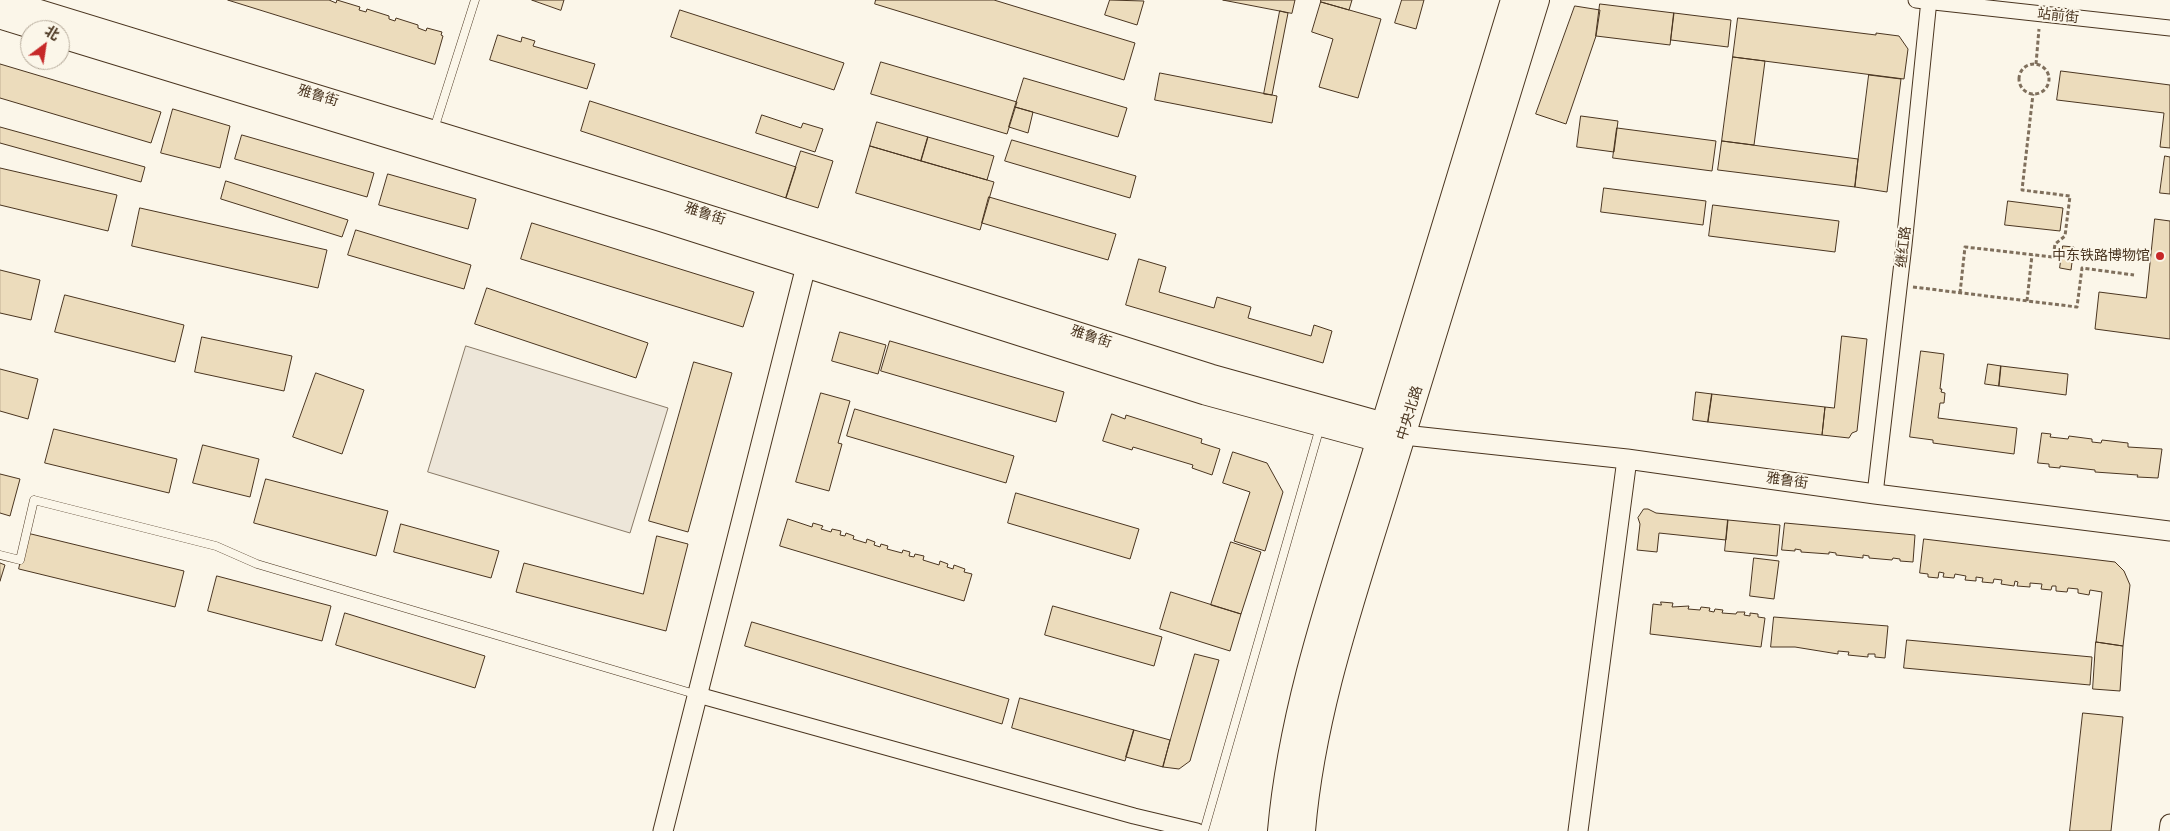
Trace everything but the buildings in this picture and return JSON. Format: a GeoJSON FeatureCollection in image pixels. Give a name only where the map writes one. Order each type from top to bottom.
{"type":"FeatureCollection","features":[{"type":"Feature","properties":{"kind":"main road","name":"雅鲁街"},"geometry":{"type":"LineString","coordinates":[[4,0],[665,202],[1210,375],[1381,432]]}},
{"type":"Feature","properties":{"kind":"main road","name":"中央北路"},"geometry":{"type":"LineString","coordinates":[[1280,831],[1288,765],[1303,694],[1513,0]]}},
{"type":"Feature","properties":{"kind":"main road","name":"中央北路"},"geometry":{"type":"LineString","coordinates":[[1303,831],[1311,769],[1325,700],[1360,576],[1537,0]]}},
{"type":"Feature","properties":{"kind":"main road"},"geometry":{"type":"LineString","coordinates":[[0,18],[20,24]]}},
{"type":"Feature","properties":{"kind":"main road","name":"雅鲁街"},"geometry":{"type":"LineString","coordinates":[[70,39],[806,266],[1205,394],[1320,426],[1404,435]]}},
{"type":"Feature","properties":{"kind":"street","name":"站前街"},"geometry":{"type":"LineString","coordinates":[[1925,0],[2170,28]]}},
{"type":"Feature","properties":{"kind":"street","name":"继红路"},"geometry":{"type":"LineString","coordinates":[[1875,494],[1900,286],[1925,0]]}},
{"type":"Feature","properties":{"kind":"street"},"geometry":{"type":"LineString","coordinates":[[663,831],[806,266]]}},
{"type":"Feature","properties":{"kind":"street","name":"雅鲁街"},"geometry":{"type":"LineString","coordinates":[[1404,435],[1462,443],[1627,459],[1875,494],[2170,531]]}},
{"type":"Feature","properties":{"kind":"street"},"geometry":{"type":"LineString","coordinates":[[1578,831],[1627,459]]}},
{"type":"Feature","properties":{"kind":"street"},"geometry":{"type":"LineString","coordinates":[[698,695],[1134,816],[1198,831]]}},
{"type":"Feature","properties":{"kind":"street"},"geometry":{"type":"LineString","coordinates":[[2169,831],[2170,824]]}},
{"type":"Feature","properties":{"kind":"lane"},"geometry":{"type":"LineString","coordinates":[[434,131],[475,0]]}},
{"type":"Feature","properties":{"kind":"lane"},"geometry":{"type":"LineString","coordinates":[[1204,831],[1320,426]]}},
{"type":"Feature","properties":{"kind":"lane"},"geometry":{"type":"LineString","coordinates":[[0,554],[20,560],[34,500],[216,546],[257,564],[698,695]]}},
{"type":"Feature","properties":{"kind":"path"},"geometry":{"type":"LineString","coordinates":[[2036,64],[2040,14]]}},
{"type":"Feature","properties":{"kind":"path"},"geometry":{"type":"LineString","coordinates":[[2036,64],[2046,70],[2049,81],[2044,91],[2033,94],[2024,90],[2019,82],[2019,77],[2026,66],[2036,64]]}},
{"type":"Feature","properties":{"kind":"path"},"geometry":{"type":"LineString","coordinates":[[1960,293],[1965,247],[2053,257],[2055,244],[2066,236],[2070,196],[2022,190],[2033,94]]}},
{"type":"Feature","properties":{"kind":"path"},"geometry":{"type":"LineString","coordinates":[[2027,301],[2032,255]]}},
{"type":"Feature","properties":{"kind":"path"},"geometry":{"type":"LineString","coordinates":[[1900,286],[2077,307],[2082,268],[2134,275]]}},
{"type":"Feature","properties":{"kind":"shaded area"},"geometry":{"type":"Polygon","coordinates":[[[466,346],[668,408],[630,533],[428,472],[466,346]]]}},
{"type":"Feature","properties":{"kind":"place","name":"中东铁路博物馆"},"geometry":{"type":"Point","coordinates":[2160,256]}}]}
